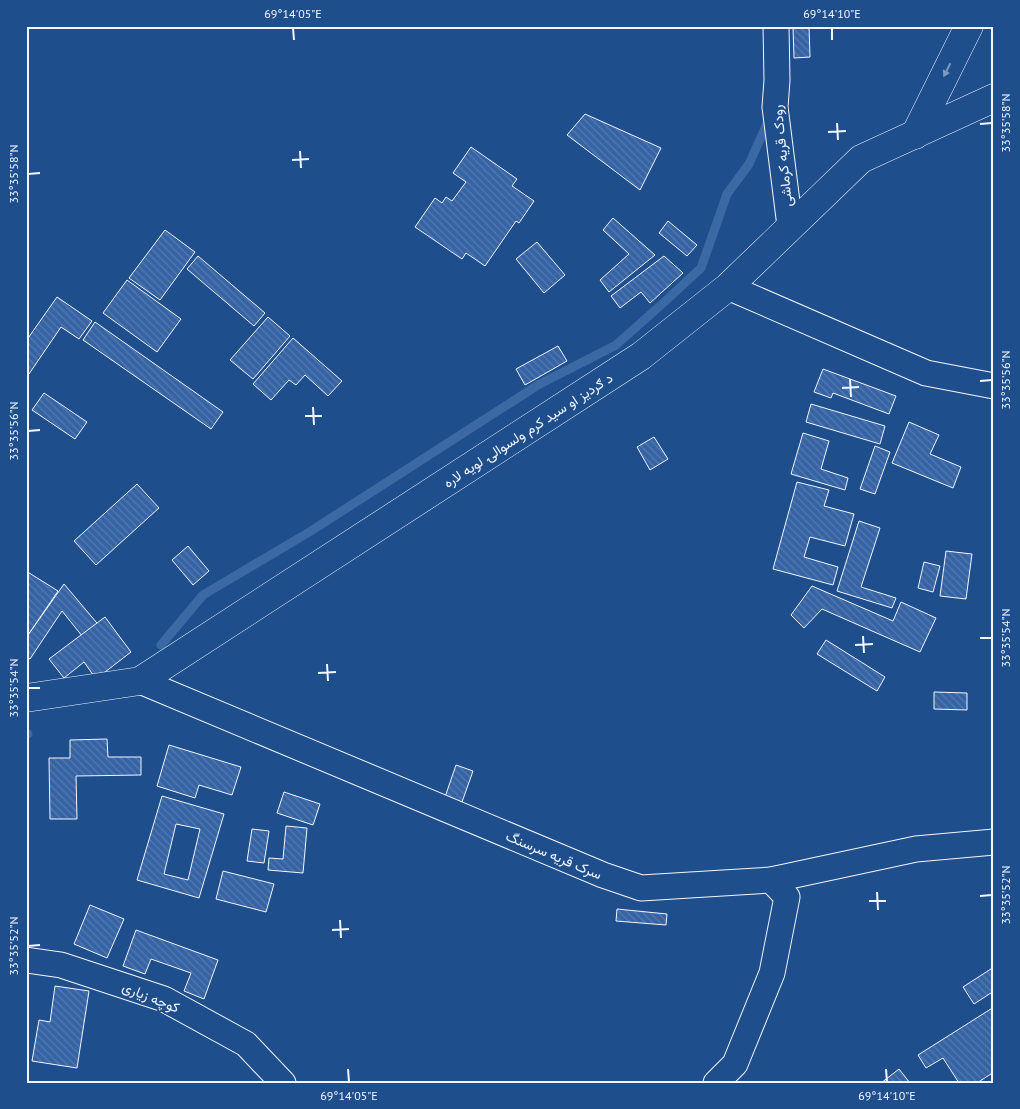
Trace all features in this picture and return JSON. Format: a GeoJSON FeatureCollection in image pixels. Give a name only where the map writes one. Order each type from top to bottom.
{"type":"FeatureCollection","features":[{"type":"Feature","properties":{"kind":"main road"},"geometry":{"type":"LineString","coordinates":[[915,135],[969,26]]}},
{"type":"Feature","properties":{"kind":"main road","name":"د ګردیز او سید کرم ولسوالۍ لویه لاره"},"geometry":{"type":"LineString","coordinates":[[26,698],[140,681],[641,356],[728,287],[861,159],[994,98]]}},
{"type":"Feature","properties":{"kind":"street","name":"رودک قریه کرماشی"},"geometry":{"type":"LineString","coordinates":[[776,26],[777,80],[775,106],[790,226]]}},
{"type":"Feature","properties":{"kind":"street"},"geometry":{"type":"LineString","coordinates":[[728,287],[926,373],[994,386]]}},
{"type":"Feature","properties":{"kind":"street","name":"سرک قریه سرسنگ"},"geometry":{"type":"LineString","coordinates":[[140,681],[603,876],[641,888],[771,880],[916,849],[994,842]]}},
{"type":"Feature","properties":{"kind":"street"},"geometry":{"type":"LineString","coordinates":[[716,1083],[736,1064],[772,973],[787,897],[771,880]]}},
{"type":"Feature","properties":{"kind":"street","name":"کوچه زیاری"},"geometry":{"type":"LineString","coordinates":[[26,960],[61,965],[164,998],[246,1044],[283,1083]]}},
{"type":"Feature","properties":{"kind":"building"},"geometry":{"type":"Polygon","coordinates":[[[809,27],[810,57],[794,58],[793,28],[809,27]]]}},
{"type":"Feature","properties":{"kind":"building"},"geometry":{"type":"Polygon","coordinates":[[[585,114],[661,148],[640,190],[567,135],[585,114]]]}},
{"type":"Feature","properties":{"kind":"building"},"geometry":{"type":"Polygon","coordinates":[[[471,147],[517,179],[512,186],[534,201],[519,223],[516,221],[485,266],[466,253],[462,259],[415,227],[435,198],[442,203],[446,197],[452,201],[466,182],[453,173],[471,147]]]}},
{"type":"Feature","properties":{"kind":"building"},"geometry":{"type":"Polygon","coordinates":[[[613,218],[655,255],[609,292],[600,280],[629,254],[603,230],[613,218]]]}},
{"type":"Feature","properties":{"kind":"building"},"geometry":{"type":"Polygon","coordinates":[[[668,221],[697,245],[687,256],[659,233],[668,221]]]}},
{"type":"Feature","properties":{"kind":"building"},"geometry":{"type":"Polygon","coordinates":[[[165,230],[195,252],[160,300],[129,278],[165,230]]]}},
{"type":"Feature","properties":{"kind":"building"},"geometry":{"type":"Polygon","coordinates":[[[537,242],[565,275],[544,293],[516,259],[537,242]]]}},
{"type":"Feature","properties":{"kind":"building"},"geometry":{"type":"Polygon","coordinates":[[[198,256],[265,313],[254,326],[187,269],[198,256]]]}},
{"type":"Feature","properties":{"kind":"building"},"geometry":{"type":"Polygon","coordinates":[[[664,256],[683,273],[650,303],[641,292],[620,308],[611,296],[664,256]]]}},
{"type":"Feature","properties":{"kind":"building"},"geometry":{"type":"Polygon","coordinates":[[[127,280],[181,319],[157,352],[103,313],[127,280]]]}},
{"type":"Feature","properties":{"kind":"building"},"geometry":{"type":"Polygon","coordinates":[[[57,297],[92,321],[79,339],[61,327],[29,374],[26,372],[26,341],[57,297]]]}},
{"type":"Feature","properties":{"kind":"building"},"geometry":{"type":"Polygon","coordinates":[[[268,317],[290,336],[253,379],[230,360],[268,317]]]}},
{"type":"Feature","properties":{"kind":"building"},"geometry":{"type":"Polygon","coordinates":[[[95,322],[223,412],[211,429],[83,340],[95,322]]]}},
{"type":"Feature","properties":{"kind":"building"},"geometry":{"type":"Polygon","coordinates":[[[293,338],[342,381],[328,396],[305,375],[296,385],[289,380],[271,400],[253,384],[293,338]]]}},
{"type":"Feature","properties":{"kind":"building"},"geometry":{"type":"Polygon","coordinates":[[[558,346],[567,361],[525,385],[516,369],[558,346]]]}},
{"type":"Feature","properties":{"kind":"building"},"geometry":{"type":"Polygon","coordinates":[[[823,369],[896,396],[889,414],[833,393],[831,398],[814,392],[823,369]]]}},
{"type":"Feature","properties":{"kind":"building"},"geometry":{"type":"Polygon","coordinates":[[[44,393],[87,422],[75,439],[32,410],[44,393]]]}},
{"type":"Feature","properties":{"kind":"building"},"geometry":{"type":"Polygon","coordinates":[[[811,404],[885,426],[880,444],[806,422],[811,404]]]}},
{"type":"Feature","properties":{"kind":"building"},"geometry":{"type":"Polygon","coordinates":[[[909,422],[939,435],[930,454],[961,467],[953,488],[892,463],[909,422]]]}},
{"type":"Feature","properties":{"kind":"building"},"geometry":{"type":"Polygon","coordinates":[[[803,433],[829,441],[821,469],[848,478],[845,490],[791,474],[803,433]]]}},
{"type":"Feature","properties":{"kind":"building"},"geometry":{"type":"Polygon","coordinates":[[[654,437],[668,459],[650,470],[637,447],[654,437]]]}},
{"type":"Feature","properties":{"kind":"building"},"geometry":{"type":"Polygon","coordinates":[[[875,446],[890,452],[875,494],[860,489],[875,446]]]}},
{"type":"Feature","properties":{"kind":"building"},"geometry":{"type":"Polygon","coordinates":[[[797,482],[829,490],[824,506],[854,514],[845,546],[810,537],[804,557],[838,567],[833,585],[773,569],[797,482]]]}},
{"type":"Feature","properties":{"kind":"building"},"geometry":{"type":"Polygon","coordinates":[[[137,484],[159,508],[96,565],[74,541],[137,484]]]}},
{"type":"Feature","properties":{"kind":"building"},"geometry":{"type":"Polygon","coordinates":[[[859,521],[880,528],[861,587],[896,598],[892,608],[837,591],[859,521]]]}},
{"type":"Feature","properties":{"kind":"building"},"geometry":{"type":"Polygon","coordinates":[[[188,546],[209,571],[193,585],[172,560],[188,546]]]}},
{"type":"Feature","properties":{"kind":"building"},"geometry":{"type":"Polygon","coordinates":[[[946,551],[972,554],[966,599],[940,596],[946,551]]]}},
{"type":"Feature","properties":{"kind":"building"},"geometry":{"type":"Polygon","coordinates":[[[924,562],[940,566],[933,592],[918,588],[924,562]]]}},
{"type":"Feature","properties":{"kind":"building"},"geometry":{"type":"Polygon","coordinates":[[[26,571],[58,591],[26,638],[26,571]]]}},
{"type":"Feature","properties":{"kind":"building"},"geometry":{"type":"Polygon","coordinates":[[[64,584],[102,629],[87,642],[62,611],[30,659],[26,657],[26,638],[64,584]]]}},
{"type":"Feature","properties":{"kind":"building"},"geometry":{"type":"Polygon","coordinates":[[[812,586],[893,621],[901,602],[936,618],[920,652],[822,609],[804,628],[791,615],[812,586]]]}},
{"type":"Feature","properties":{"kind":"building"},"geometry":{"type":"Polygon","coordinates":[[[105,617],[131,652],[96,679],[84,662],[64,678],[49,659],[105,617]]]}},
{"type":"Feature","properties":{"kind":"building"},"geometry":{"type":"Polygon","coordinates":[[[826,640],[885,677],[877,691],[817,654],[826,640]]]}},
{"type":"Feature","properties":{"kind":"building"},"geometry":{"type":"Polygon","coordinates":[[[934,692],[967,693],[967,710],[934,709],[934,692]]]}},
{"type":"Feature","properties":{"kind":"building"},"geometry":{"type":"Polygon","coordinates":[[[107,739],[108,757],[141,757],[141,775],[76,776],[77,819],[50,819],[49,758],[70,758],[70,740],[107,739]]]}},
{"type":"Feature","properties":{"kind":"building"},"geometry":{"type":"Polygon","coordinates":[[[169,745],[241,767],[232,795],[199,785],[195,798],[157,786],[169,745]]]}},
{"type":"Feature","properties":{"kind":"building"},"geometry":{"type":"Polygon","coordinates":[[[456,765],[473,771],[462,802],[445,797],[456,765]]]}},
{"type":"Feature","properties":{"kind":"building"},"geometry":{"type":"Polygon","coordinates":[[[284,792],[320,804],[313,825],[277,813],[284,792]]]}},
{"type":"Feature","properties":{"kind":"building"},"geometry":{"type":"Polygon","coordinates":[[[162,796],[224,814],[199,898],[137,880],[162,796]],[[176,824],[164,874],[188,880],[200,829],[176,824]]]}},
{"type":"Feature","properties":{"kind":"building"},"geometry":{"type":"Polygon","coordinates":[[[286,826],[307,828],[303,873],[268,870],[269,858],[283,859],[286,826]]]}},
{"type":"Feature","properties":{"kind":"building"},"geometry":{"type":"Polygon","coordinates":[[[252,829],[269,831],[264,863],[247,861],[252,829]]]}},
{"type":"Feature","properties":{"kind":"building"},"geometry":{"type":"Polygon","coordinates":[[[223,871],[274,884],[266,912],[216,899],[223,871]]]}},
{"type":"Feature","properties":{"kind":"building"},"geometry":{"type":"Polygon","coordinates":[[[90,905],[124,919],[107,958],[74,944],[90,905]]]}},
{"type":"Feature","properties":{"kind":"building"},"geometry":{"type":"Polygon","coordinates":[[[617,909],[667,914],[666,925],[616,921],[617,909]]]}},
{"type":"Feature","properties":{"kind":"building"},"geometry":{"type":"Polygon","coordinates":[[[136,930],[218,960],[204,999],[184,991],[191,973],[151,959],[145,974],[123,966],[136,930]]]}},
{"type":"Feature","properties":{"kind":"building"},"geometry":{"type":"Polygon","coordinates":[[[994,967],[994,991],[974,1004],[963,987],[994,967]]]}},
{"type":"Feature","properties":{"kind":"building"},"geometry":{"type":"Polygon","coordinates":[[[55,986],[89,991],[77,1068],[32,1061],[39,1020],[50,1022],[55,986]]]}},
{"type":"Feature","properties":{"kind":"building"},"geometry":{"type":"Polygon","coordinates":[[[994,1007],[994,1072],[977,1083],[959,1083],[943,1058],[926,1068],[918,1055],[994,1007]]]}},
{"type":"Feature","properties":{"kind":"building"},"geometry":{"type":"Polygon","coordinates":[[[899,1069],[910,1083],[881,1083],[899,1069]]]}},
{"type":"Feature","properties":{"kind":"waterway"},"geometry":{"type":"LineString","coordinates":[[161,645],[203,595],[311,531],[538,385],[616,345],[701,268],[727,194],[749,164],[770,117]]}}]}
